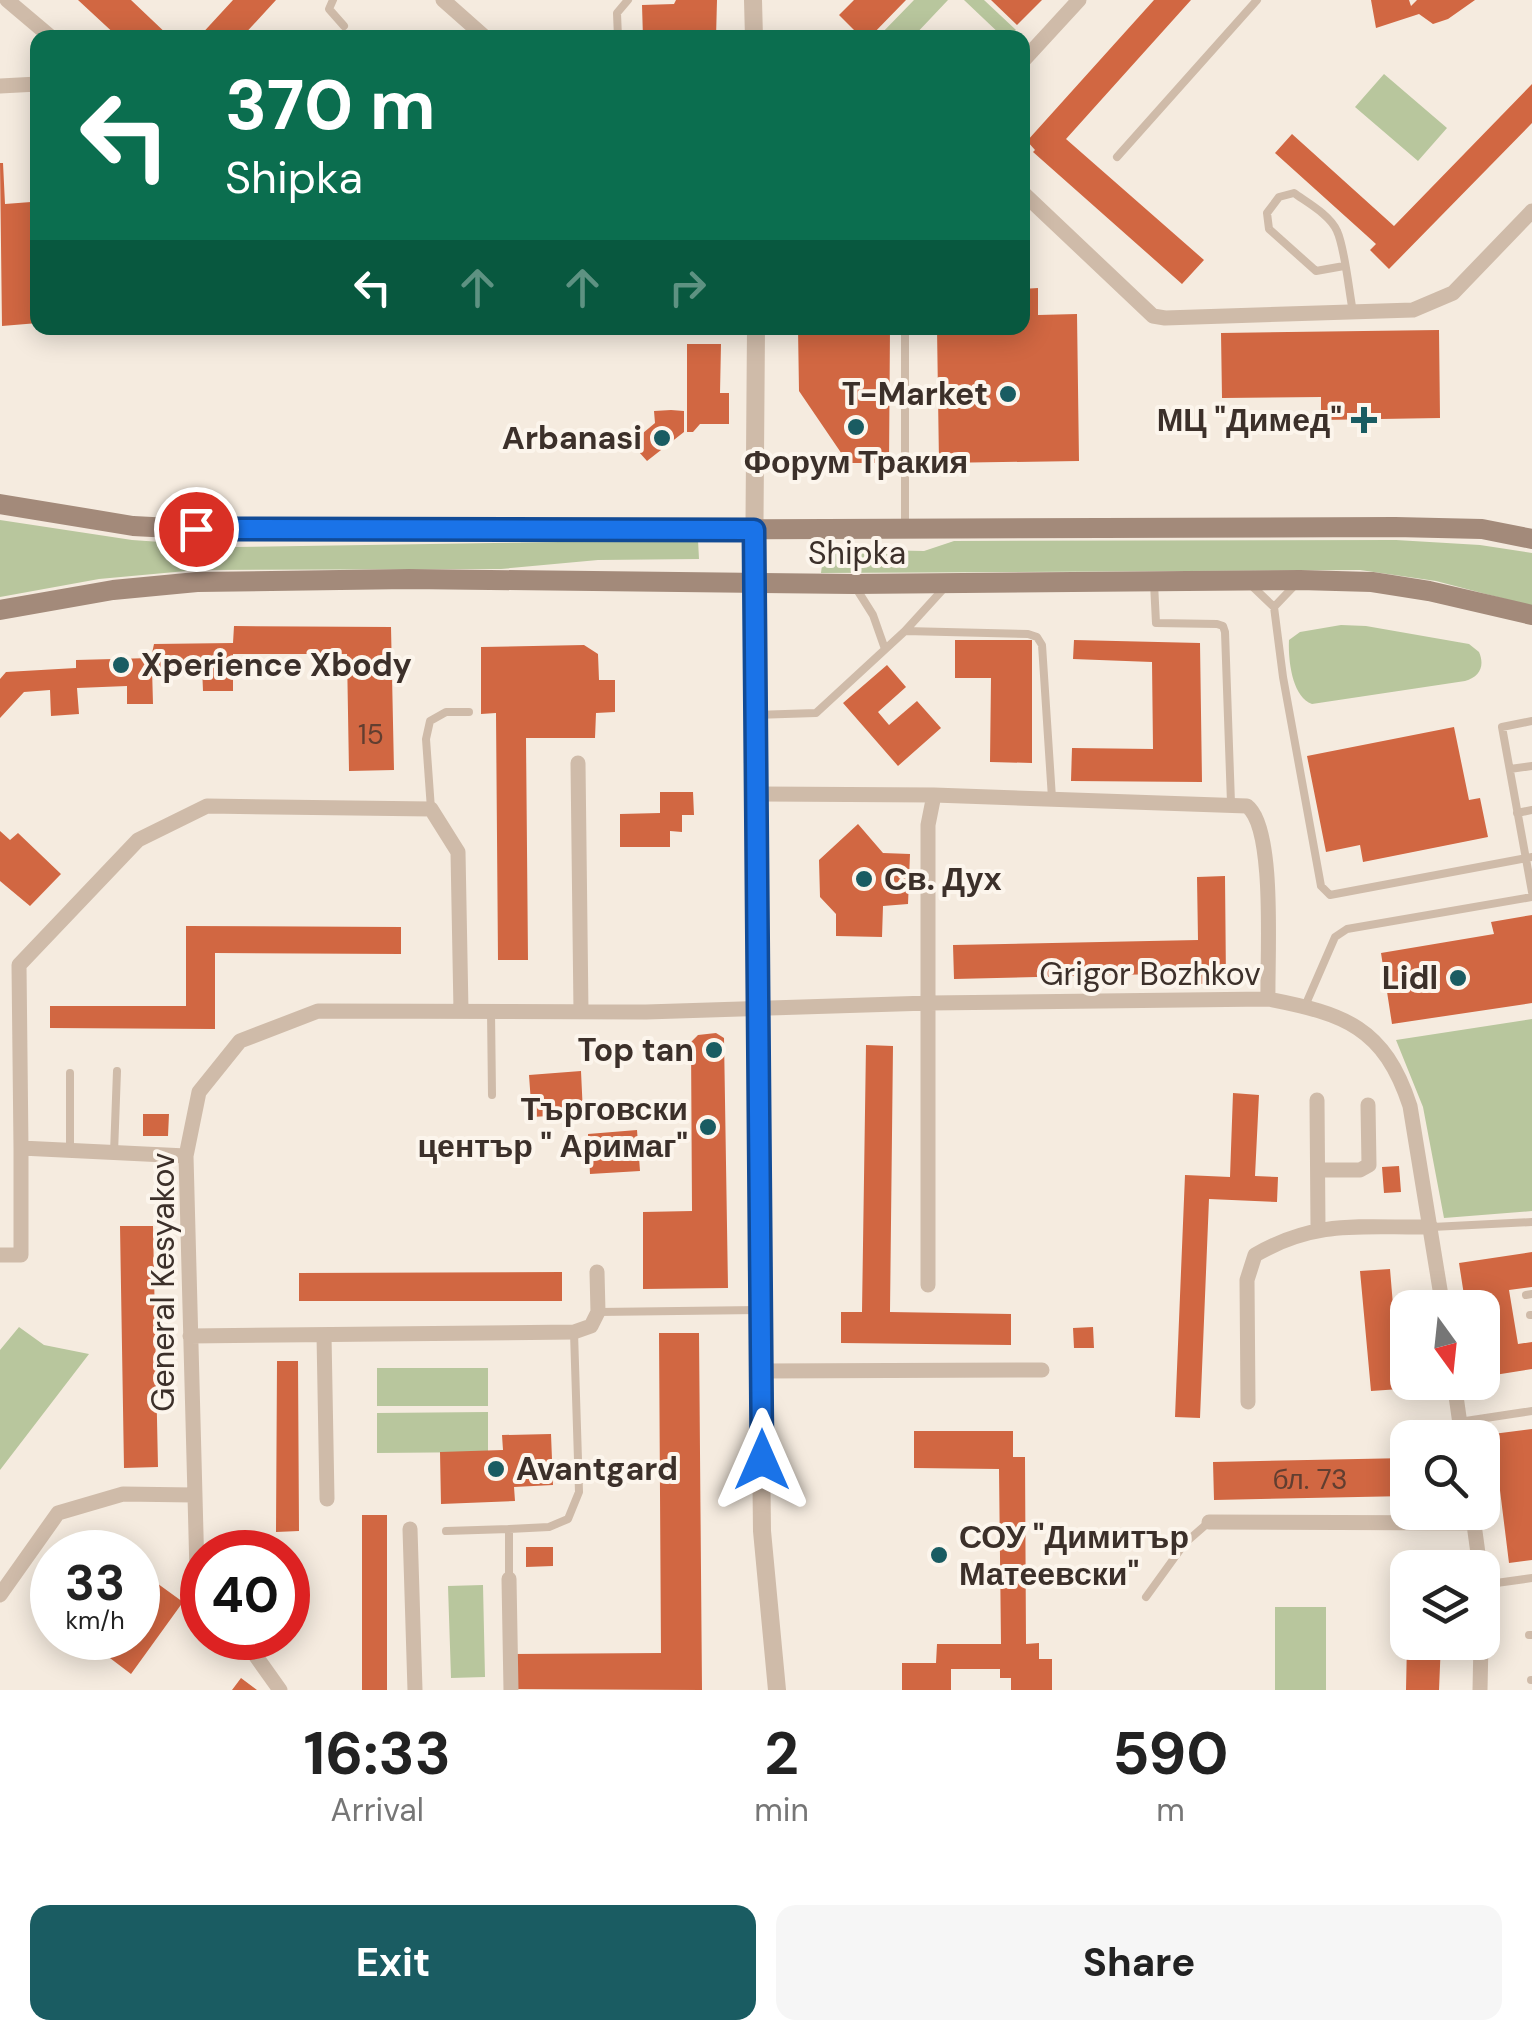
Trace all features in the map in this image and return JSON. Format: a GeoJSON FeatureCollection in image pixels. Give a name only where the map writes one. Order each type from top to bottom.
{"type":"FeatureCollection","features":[{"type":"Feature","properties":{"kind":"main road","name":"Shipka"},"geometry":{"type":"LineString","coordinates":[[0,504],[133,526],[228,530],[1396,527],[1482,530],[1532,539]]}},
{"type":"Feature","properties":{"kind":"main road","name":"Shipka"},"geometry":{"type":"LineString","coordinates":[[0,610],[114,590],[196,582],[409,579],[853,584],[1300,580],[1391,585],[1532,615]]}},
{"type":"Feature","properties":{"kind":"street"},"geometry":{"type":"LineString","coordinates":[[7,0],[43,30]]}},
{"type":"Feature","properties":{"kind":"street"},"geometry":{"type":"LineString","coordinates":[[444,0],[477,30]]}},
{"type":"Feature","properties":{"kind":"street"},"geometry":{"type":"LineString","coordinates":[[753,0],[754,30]]}},
{"type":"Feature","properties":{"kind":"street"},"geometry":{"type":"LineString","coordinates":[[1030,53],[1079,0]]}},
{"type":"Feature","properties":{"kind":"street"},"geometry":{"type":"LineString","coordinates":[[0,86],[30,84]]}},
{"type":"Feature","properties":{"kind":"street"},"geometry":{"type":"LineString","coordinates":[[1030,200],[1153,316],[1413,310],[1453,293],[1532,211]]}},
{"type":"Feature","properties":{"kind":"street"},"geometry":{"type":"LineString","coordinates":[[756,335],[753,715],[762,1530],[777,1690]]}},
{"type":"Feature","properties":{"kind":"street"},"geometry":{"type":"LineString","coordinates":[[578,762],[581,1012]]}},
{"type":"Feature","properties":{"kind":"street"},"geometry":{"type":"LineString","coordinates":[[755,794],[934,795],[1247,806],[1256,813],[1265,843],[1268,999]]}},
{"type":"Feature","properties":{"kind":"street"},"geometry":{"type":"LineString","coordinates":[[928,1285],[928,826],[934,795]]}},
{"type":"Feature","properties":{"kind":"street"},"geometry":{"type":"LineString","coordinates":[[0,1255],[21,1256],[20,965],[138,840],[207,806],[431,809],[458,852],[461,1011]]}},
{"type":"Feature","properties":{"kind":"street","name":"Grigor Bozhkov"},"geometry":{"type":"LineString","coordinates":[[758,1008],[1268,999],[1304,1006],[1367,1033],[1384,1050],[1400,1077],[1410,1106],[1440,1290]]}},
{"type":"Feature","properties":{"kind":"street","name":"General Kesyakov"},"geometry":{"type":"LineString","coordinates":[[195,1530],[186,1156],[199,1092],[240,1040],[318,1011],[758,1008]]}},
{"type":"Feature","properties":{"kind":"street"},"geometry":{"type":"LineString","coordinates":[[1317,1100],[1318,1228]]}},
{"type":"Feature","properties":{"kind":"street"},"geometry":{"type":"LineString","coordinates":[[1318,1170],[1360,1170],[1369,1165],[1368,1105]]}},
{"type":"Feature","properties":{"kind":"street"},"geometry":{"type":"LineString","coordinates":[[20,1148],[186,1156]]}},
{"type":"Feature","properties":{"kind":"street"},"geometry":{"type":"LineString","coordinates":[[1248,1402],[1247,1280],[1256,1255],[1285,1238],[1318,1228],[1431,1228]]}},
{"type":"Feature","properties":{"kind":"street"},"geometry":{"type":"LineString","coordinates":[[190,1336],[574,1332],[591,1326],[598,1312],[597,1272]]}},
{"type":"Feature","properties":{"kind":"street"},"geometry":{"type":"LineString","coordinates":[[324,1334],[327,1499]]}},
{"type":"Feature","properties":{"kind":"street"},"geometry":{"type":"LineString","coordinates":[[761,1370],[1042,1370]]}},
{"type":"Feature","properties":{"kind":"street"},"geometry":{"type":"LineString","coordinates":[[0,1595],[58,1513],[123,1494],[194,1496]]}},
{"type":"Feature","properties":{"kind":"street"},"geometry":{"type":"LineString","coordinates":[[1209,1522],[1390,1519]]}},
{"type":"Feature","properties":{"kind":"street"},"geometry":{"type":"LineString","coordinates":[[410,1529],[416,1690]]}},
{"type":"Feature","properties":{"kind":"street"},"geometry":{"type":"LineString","coordinates":[[509,1579],[510,1690]]}},
{"type":"Feature","properties":{"kind":"street"},"geometry":{"type":"LineString","coordinates":[[259,1660],[280,1690]]}},
{"type":"Feature","properties":{"kind":"street"},"geometry":{"type":"LineString","coordinates":[[1480,1690],[1481,1660]]}},
{"type":"Feature","properties":{"kind":"lane"},"geometry":{"type":"LineString","coordinates":[[333,0],[330,9],[344,26]]}},
{"type":"Feature","properties":{"kind":"lane"},"geometry":{"type":"LineString","coordinates":[[617,30],[616,13],[628,0]]}},
{"type":"Feature","properties":{"kind":"lane"},"geometry":{"type":"LineString","coordinates":[[1116,157],[1257,0]]}},
{"type":"Feature","properties":{"kind":"lane"},"geometry":{"type":"LineString","coordinates":[[1344,266],[1316,270],[1269,229],[1267,213],[1279,197],[1294,193],[1337,230],[1344,266],[1352,312]]}},
{"type":"Feature","properties":{"kind":"lane"},"geometry":{"type":"LineString","coordinates":[[905,335],[905,529]]}},
{"type":"Feature","properties":{"kind":"lane"},"geometry":{"type":"LineString","coordinates":[[1246,580],[1274,607],[1322,886],[1330,895],[1528,858]]}},
{"type":"Feature","properties":{"kind":"lane"},"geometry":{"type":"LineString","coordinates":[[1274,607],[1300,580]]}},
{"type":"Feature","properties":{"kind":"lane"},"geometry":{"type":"LineString","coordinates":[[1154,582],[1156,623],[1223,626],[1230,804]]}},
{"type":"Feature","properties":{"kind":"lane"},"geometry":{"type":"LineString","coordinates":[[753,715],[816,713],[905,631],[950,583]]}},
{"type":"Feature","properties":{"kind":"lane"},"geometry":{"type":"LineString","coordinates":[[853,584],[873,615],[885,649]]}},
{"type":"Feature","properties":{"kind":"lane"},"geometry":{"type":"LineString","coordinates":[[905,631],[1037,637],[1042,645],[1052,798]]}},
{"type":"Feature","properties":{"kind":"lane"},"geometry":{"type":"LineString","coordinates":[[431,809],[426,739],[430,720],[446,712],[468,712]]}},
{"type":"Feature","properties":{"kind":"lane"},"geometry":{"type":"LineString","coordinates":[[1304,1006],[1334,938],[1347,928],[1532,895],[1502,727],[1532,721]]}},
{"type":"Feature","properties":{"kind":"lane"},"geometry":{"type":"LineString","coordinates":[[1510,770],[1532,766]]}},
{"type":"Feature","properties":{"kind":"lane"},"geometry":{"type":"LineString","coordinates":[[1517,813],[1532,810]]}},
{"type":"Feature","properties":{"kind":"lane"},"geometry":{"type":"LineString","coordinates":[[491,1011],[492,1094]]}},
{"type":"Feature","properties":{"kind":"lane"},"geometry":{"type":"LineString","coordinates":[[114,1153],[116,1071]]}},
{"type":"Feature","properties":{"kind":"lane"},"geometry":{"type":"LineString","coordinates":[[70,1073],[70,1150]]}},
{"type":"Feature","properties":{"kind":"lane"},"geometry":{"type":"LineString","coordinates":[[1431,1228],[1532,1222]]}},
{"type":"Feature","properties":{"kind":"lane"},"geometry":{"type":"LineString","coordinates":[[598,1312],[761,1310]]}},
{"type":"Feature","properties":{"kind":"lane"},"geometry":{"type":"LineString","coordinates":[[446,1531],[549,1526],[568,1519],[579,1492],[574,1332]]}},
{"type":"Feature","properties":{"kind":"lane"},"geometry":{"type":"LineString","coordinates":[[1496,1420],[1532,1410]]}},
{"type":"Feature","properties":{"kind":"lane"},"geometry":{"type":"LineString","coordinates":[[1146,1597],[1185,1543],[1209,1522]]}},
{"type":"Feature","properties":{"kind":"lane"},"geometry":{"type":"LineString","coordinates":[[509,1529],[509,1579]]}},
{"type":"Feature","properties":{"kind":"lane"},"geometry":{"type":"LineString","coordinates":[[1500,1582],[1532,1578]]}},
{"type":"Feature","properties":{"kind":"green space"},"geometry":{"type":"Polygon","coordinates":[[[914,0],[948,0],[920,30],[885,30],[914,0]]]}},
{"type":"Feature","properties":{"kind":"green space"},"geometry":{"type":"Polygon","coordinates":[[[964,0],[984,0],[1016,30],[996,30],[964,0]]]}},
{"type":"Feature","properties":{"kind":"green space"},"geometry":{"type":"Polygon","coordinates":[[[1384,74],[1447,128],[1418,161],[1355,107],[1384,74]]]}},
{"type":"Feature","properties":{"kind":"green space"},"geometry":{"type":"Polygon","coordinates":[[[0,520],[132,540],[233,547],[698,540],[699,559],[598,560],[501,569],[197,570],[99,579],[0,597],[0,520]]]}},
{"type":"Feature","properties":{"kind":"green space"},"geometry":{"type":"Polygon","coordinates":[[[1396,540],[1480,545],[1532,553],[1532,606],[1436,581],[1360,570],[821,573],[824,549],[924,551],[954,541],[1396,540]]]}},
{"type":"Feature","properties":{"kind":"green space"},"geometry":{"type":"Polygon","coordinates":[[[1341,625],[1469,644],[1479,652],[1481,666],[1478,674],[1465,681],[1312,704],[1296,686],[1289,640],[1300,632],[1341,625]]]}},
{"type":"Feature","properties":{"kind":"green space"},"geometry":{"type":"Polygon","coordinates":[[[1532,1019],[1532,1211],[1444,1218],[1423,1107],[1396,1040],[1532,1019]]]}},
{"type":"Feature","properties":{"kind":"green space"},"geometry":{"type":"Polygon","coordinates":[[[19,1327],[44,1345],[89,1354],[0,1470],[0,1350],[19,1327]]]}},
{"type":"Feature","properties":{"kind":"green space"},"geometry":{"type":"Polygon","coordinates":[[[377,1368],[488,1368],[488,1406],[377,1406],[377,1368]]]}},
{"type":"Feature","properties":{"kind":"green space"},"geometry":{"type":"Polygon","coordinates":[[[488,1412],[488,1452],[377,1453],[377,1413],[488,1412]]]}},
{"type":"Feature","properties":{"kind":"green space"},"geometry":{"type":"Polygon","coordinates":[[[483,1585],[485,1677],[451,1678],[448,1586],[483,1585]]]}},
{"type":"Feature","properties":{"kind":"green space"},"geometry":{"type":"Polygon","coordinates":[[[1275,1607],[1326,1607],[1326,1690],[1275,1690],[1275,1607]]]}},
{"type":"Feature","properties":{"kind":"building"},"geometry":{"type":"Polygon","coordinates":[[[78,0],[131,0],[163,30],[110,30],[78,0]]]}},
{"type":"Feature","properties":{"kind":"building"},"geometry":{"type":"Polygon","coordinates":[[[233,0],[276,0],[248,30],[205,30],[233,0]]]}},
{"type":"Feature","properties":{"kind":"building"},"geometry":{"type":"Polygon","coordinates":[[[676,0],[717,0],[716,30],[643,30],[642,5],[674,4],[676,0]]]}},
{"type":"Feature","properties":{"kind":"building"},"geometry":{"type":"Polygon","coordinates":[[[854,0],[906,0],[877,30],[854,30],[839,15],[854,0]]]}},
{"type":"Feature","properties":{"kind":"building"},"geometry":{"type":"Polygon","coordinates":[[[991,0],[1042,0],[1017,25],[991,0]]]}},
{"type":"Feature","properties":{"kind":"building"},"geometry":{"type":"Polygon","coordinates":[[[1154,0],[1191,0],[1066,139],[1204,260],[1182,284],[1033,152],[1030,138],[1154,0]]]}},
{"type":"Feature","properties":{"kind":"building"},"geometry":{"type":"Polygon","coordinates":[[[1371,0],[1409,0],[1411,6],[1417,0],[1475,0],[1448,19],[1433,24],[1419,14],[1376,28],[1371,0]]]}},
{"type":"Feature","properties":{"kind":"building"},"geometry":{"type":"Polygon","coordinates":[[[1532,84],[1532,123],[1389,269],[1370,250],[1376,244],[1275,153],[1292,134],[1394,226],[1532,84]]]}},
{"type":"Feature","properties":{"kind":"building"},"geometry":{"type":"Polygon","coordinates":[[[0,163],[5,204],[30,202],[30,324],[2,326],[0,163]]]}},
{"type":"Feature","properties":{"kind":"building","name":"T-Market"},"geometry":{"type":"Polygon","coordinates":[[[1030,288],[1038,288],[1038,315],[1077,314],[1079,461],[939,463],[937,335],[1030,335],[1030,288]]]}},
{"type":"Feature","properties":{"kind":"building"},"geometry":{"type":"Polygon","coordinates":[[[1439,330],[1440,418],[1321,420],[1321,397],[1222,398],[1221,333],[1439,330]]]}},
{"type":"Feature","properties":{"kind":"building","name":"Форум Тракия"},"geometry":{"type":"Polygon","coordinates":[[[798,335],[890,335],[889,463],[848,463],[799,391],[798,335]]]}},
{"type":"Feature","properties":{"kind":"building"},"geometry":{"type":"Polygon","coordinates":[[[687,344],[721,344],[720,393],[729,393],[729,424],[700,424],[693,432],[687,432],[687,344]]]}},
{"type":"Feature","properties":{"kind":"building"},"geometry":{"type":"Polygon","coordinates":[[[654,411],[684,411],[684,432],[647,461],[631,443],[655,423],[654,411]]]}},
{"type":"Feature","properties":{"kind":"building"},"geometry":{"type":"Polygon","coordinates":[[[234,626],[391,627],[394,770],[349,771],[347,654],[233,654],[233,691],[203,691],[202,667],[152,668],[153,704],[127,704],[127,686],[77,688],[79,714],[51,716],[50,690],[24,692],[0,718],[0,679],[6,672],[76,668],[76,660],[151,658],[154,644],[233,643],[234,626]]]}},
{"type":"Feature","properties":{"kind":"building"},"geometry":{"type":"Polygon","coordinates":[[[955,640],[1032,640],[1032,763],[990,762],[991,678],[955,678],[955,640]]]}},
{"type":"Feature","properties":{"kind":"building"},"geometry":{"type":"Polygon","coordinates":[[[1074,640],[1200,643],[1202,782],[1071,781],[1072,748],[1153,749],[1152,662],[1073,659],[1074,640]]]}},
{"type":"Feature","properties":{"kind":"building"},"geometry":{"type":"Polygon","coordinates":[[[584,645],[598,654],[599,680],[615,680],[615,712],[596,713],[595,738],[526,738],[528,960],[498,960],[496,713],[481,714],[481,647],[584,645]]]}},
{"type":"Feature","properties":{"kind":"building"},"geometry":{"type":"Polygon","coordinates":[[[887,665],[906,687],[878,712],[889,725],[917,701],[941,728],[898,766],[843,703],[887,665]]]}},
{"type":"Feature","properties":{"kind":"building"},"geometry":{"type":"Polygon","coordinates":[[[1454,727],[1469,800],[1480,798],[1488,837],[1363,862],[1360,845],[1326,852],[1307,756],[1454,727]]]}},
{"type":"Feature","properties":{"kind":"building"},"geometry":{"type":"Polygon","coordinates":[[[660,792],[693,792],[694,815],[682,815],[682,832],[670,831],[670,847],[620,847],[620,814],[660,813],[660,792]]]}},
{"type":"Feature","properties":{"kind":"building","name":"Св. Дух"},"geometry":{"type":"Polygon","coordinates":[[[858,824],[883,853],[910,854],[908,904],[883,906],[882,937],[836,936],[836,914],[820,897],[819,860],[858,824]]]}},
{"type":"Feature","properties":{"kind":"building"},"geometry":{"type":"Polygon","coordinates":[[[0,831],[10,840],[18,833],[61,874],[30,906],[0,881],[0,831]]]}},
{"type":"Feature","properties":{"kind":"building"},"geometry":{"type":"Polygon","coordinates":[[[1225,876],[1226,983],[1198,984],[1198,973],[954,979],[953,945],[1198,940],[1197,877],[1225,876]]]}},
{"type":"Feature","properties":{"kind":"building","name":"Lidl"},"geometry":{"type":"Polygon","coordinates":[[[1532,915],[1532,1003],[1392,1024],[1381,953],[1494,934],[1491,922],[1532,915]]]}},
{"type":"Feature","properties":{"kind":"building"},"geometry":{"type":"Polygon","coordinates":[[[186,926],[401,927],[401,954],[215,953],[215,1029],[50,1028],[50,1006],[186,1006],[186,926]]]}},
{"type":"Feature","properties":{"kind":"building","name":"Търговски център \" Аримаг\""},"geometry":{"type":"Polygon","coordinates":[[[716,1033],[724,1038],[728,1288],[643,1289],[643,1212],[692,1211],[691,1042],[698,1035],[716,1033]]]}},
{"type":"Feature","properties":{"kind":"building"},"geometry":{"type":"Polygon","coordinates":[[[866,1045],[893,1046],[890,1312],[1011,1314],[1011,1345],[841,1343],[841,1312],[862,1312],[866,1045]]]}},
{"type":"Feature","properties":{"kind":"building"},"geometry":{"type":"Polygon","coordinates":[[[581,1071],[583,1114],[532,1117],[529,1075],[581,1071]]]}},
{"type":"Feature","properties":{"kind":"building"},"geometry":{"type":"Polygon","coordinates":[[[1233,1093],[1259,1095],[1255,1176],[1278,1177],[1277,1202],[1209,1199],[1200,1418],[1175,1417],[1185,1175],[1230,1177],[1233,1093]]]}},
{"type":"Feature","properties":{"kind":"building"},"geometry":{"type":"Polygon","coordinates":[[[143,1114],[169,1114],[168,1136],[143,1136],[143,1114]]]}},
{"type":"Feature","properties":{"kind":"building"},"geometry":{"type":"Polygon","coordinates":[[[637,1130],[640,1171],[590,1174],[588,1134],[637,1130]]]}},
{"type":"Feature","properties":{"kind":"building"},"geometry":{"type":"Polygon","coordinates":[[[1399,1166],[1401,1192],[1384,1193],[1382,1167],[1399,1166]]]}},
{"type":"Feature","properties":{"kind":"building"},"geometry":{"type":"Polygon","coordinates":[[[120,1226],[153,1226],[158,1467],[124,1468],[120,1226]]]}},
{"type":"Feature","properties":{"kind":"building"},"geometry":{"type":"Polygon","coordinates":[[[1532,1252],[1532,1287],[1509,1290],[1518,1344],[1532,1342],[1532,1369],[1500,1374],[1500,1290],[1463,1290],[1459,1263],[1532,1252]]]}},
{"type":"Feature","properties":{"kind":"building"},"geometry":{"type":"Polygon","coordinates":[[[1390,1269],[1390,1390],[1371,1391],[1360,1271],[1390,1269]]]}},
{"type":"Feature","properties":{"kind":"building"},"geometry":{"type":"Polygon","coordinates":[[[562,1272],[562,1301],[299,1301],[299,1273],[562,1272]]]}},
{"type":"Feature","properties":{"kind":"building"},"geometry":{"type":"Polygon","coordinates":[[[1093,1327],[1094,1348],[1074,1348],[1073,1328],[1093,1327]]]}},
{"type":"Feature","properties":{"kind":"building"},"geometry":{"type":"Polygon","coordinates":[[[659,1333],[699,1333],[702,1690],[514,1689],[513,1654],[661,1653],[659,1333]]]}},
{"type":"Feature","properties":{"kind":"building"},"geometry":{"type":"Polygon","coordinates":[[[277,1361],[298,1361],[299,1530],[276,1530],[277,1361]]]}},
{"type":"Feature","properties":{"kind":"building"},"geometry":{"type":"Polygon","coordinates":[[[1532,1429],[1532,1560],[1509,1563],[1500,1490],[1500,1433],[1532,1429]]]}},
{"type":"Feature","properties":{"kind":"building"},"geometry":{"type":"Polygon","coordinates":[[[914,1431],[1013,1431],[1013,1457],[1025,1457],[1026,1644],[1039,1643],[1039,1659],[1052,1659],[1052,1690],[1011,1690],[1011,1678],[1000,1678],[1000,1669],[951,1669],[951,1690],[902,1690],[902,1663],[936,1663],[937,1644],[1001,1644],[999,1469],[914,1468],[914,1431]]]}},
{"type":"Feature","properties":{"kind":"building","name":"Avantgard"},"geometry":{"type":"Polygon","coordinates":[[[551,1434],[553,1485],[514,1487],[515,1501],[441,1504],[440,1452],[503,1450],[502,1435],[551,1434]]]}},
{"type":"Feature","properties":{"kind":"building"},"geometry":{"type":"Polygon","coordinates":[[[1390,1458],[1390,1496],[1214,1500],[1213,1462],[1390,1458]]]}},
{"type":"Feature","properties":{"kind":"building"},"geometry":{"type":"Polygon","coordinates":[[[362,1515],[387,1515],[387,1690],[362,1690],[362,1515]]]}},
{"type":"Feature","properties":{"kind":"building"},"geometry":{"type":"Polygon","coordinates":[[[526,1547],[553,1547],[553,1566],[526,1567],[526,1547]]]}},
{"type":"Feature","properties":{"kind":"building"},"geometry":{"type":"Polygon","coordinates":[[[160,1585],[180,1600],[180,1606],[160,1634],[160,1585]]]}},
{"type":"Feature","properties":{"kind":"building"},"geometry":{"type":"Polygon","coordinates":[[[113,1660],[141,1660],[131,1674],[113,1660]]]}},
{"type":"Feature","properties":{"kind":"building"},"geometry":{"type":"Polygon","coordinates":[[[1407,1660],[1440,1660],[1439,1690],[1406,1690],[1407,1660]]]}},
{"type":"Feature","properties":{"kind":"building"},"geometry":{"type":"Polygon","coordinates":[[[241,1678],[257,1690],[232,1690],[241,1678]]]}},
{"type":"Feature","properties":{"kind":"place","name":"T-Market"},"geometry":{"type":"Point","coordinates":[1008,394]}},
{"type":"Feature","properties":{"kind":"place","name":"МЦ \"Димед\""},"geometry":{"type":"Point","coordinates":[1364,420]}},
{"type":"Feature","properties":{"kind":"place","name":"Форум Тракия"},"geometry":{"type":"Point","coordinates":[856,427]}},
{"type":"Feature","properties":{"kind":"place","name":"Аrbanasi"},"geometry":{"type":"Point","coordinates":[662,438]}},
{"type":"Feature","properties":{"kind":"place","name":"Xperience Xbody"},"geometry":{"type":"Point","coordinates":[121,665]}},
{"type":"Feature","properties":{"kind":"place","name":"Св. Дух"},"geometry":{"type":"Point","coordinates":[864,879]}},
{"type":"Feature","properties":{"kind":"place","name":"Lidl"},"geometry":{"type":"Point","coordinates":[1458,978]}},
{"type":"Feature","properties":{"kind":"place","name":"Top tan"},"geometry":{"type":"Point","coordinates":[714,1050]}},
{"type":"Feature","properties":{"kind":"place","name":"Търговски център \" Аримаг\""},"geometry":{"type":"Point","coordinates":[708,1127]}},
{"type":"Feature","properties":{"kind":"place","name":"Avantgard"},"geometry":{"type":"Point","coordinates":[496,1469]}},
{"type":"Feature","properties":{"kind":"place","name":"СОУ \"Димитър Матеевски\""},"geometry":{"type":"Point","coordinates":[939,1555]}},
{"type":"Feature","properties":{"kind":"route"},"geometry":{"type":"LineString","coordinates":[[196,529],[754,530],[762,1460]]}}]}
